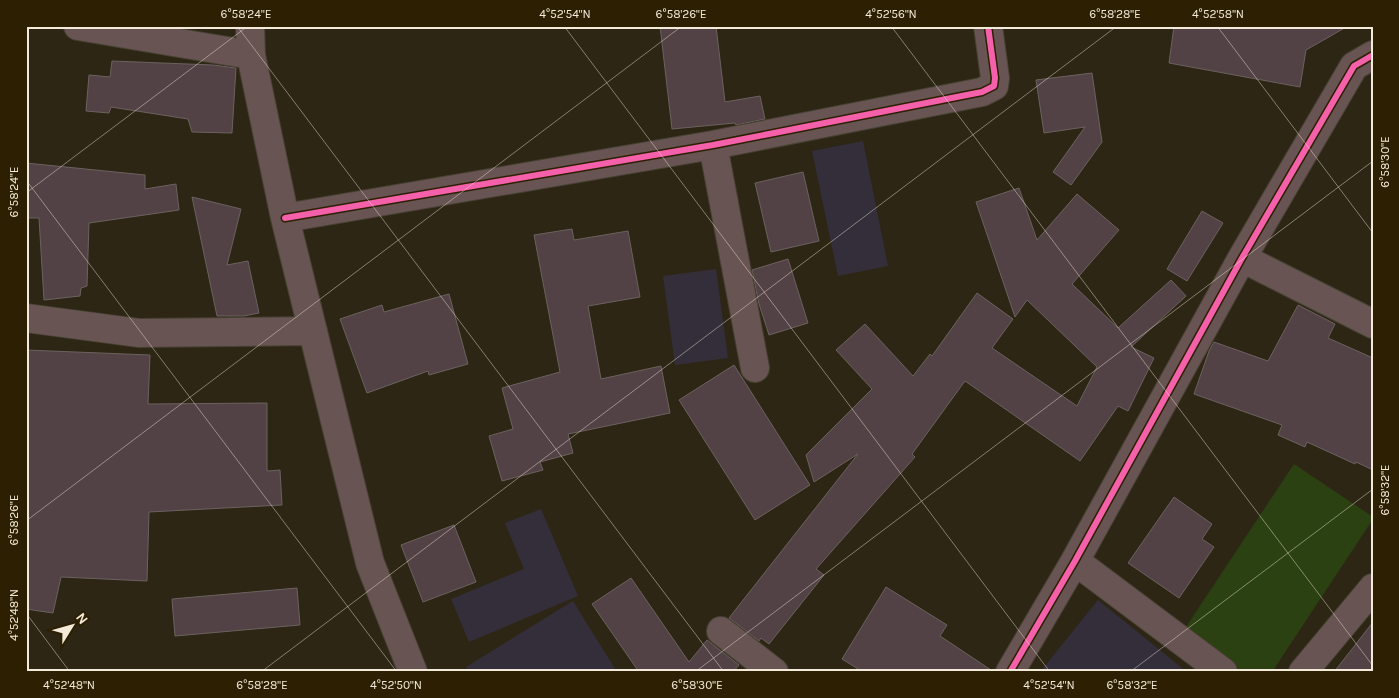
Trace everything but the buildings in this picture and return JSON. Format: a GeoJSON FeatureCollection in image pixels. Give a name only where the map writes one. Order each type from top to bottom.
{"type":"FeatureCollection","features":[{"type":"Feature","properties":{"kind":"street"},"geometry":{"type":"LineString","coordinates":[[78,26],[251,55]]}},
{"type":"Feature","properties":{"kind":"street"},"geometry":{"type":"LineString","coordinates":[[250,26],[251,55],[285,218],[370,563],[413,672]]}},
{"type":"Feature","properties":{"kind":"street"},"geometry":{"type":"LineString","coordinates":[[285,218],[713,145],[982,92],[994,86],[995,78],[988,26]]}},
{"type":"Feature","properties":{"kind":"street"},"geometry":{"type":"LineString","coordinates":[[1010,672],[1075,561],[1242,258],[1354,66],[1373,56]]}},
{"type":"Feature","properties":{"kind":"street"},"geometry":{"type":"LineString","coordinates":[[713,145],[755,368]]}},
{"type":"Feature","properties":{"kind":"street"},"geometry":{"type":"LineString","coordinates":[[1242,258],[1373,324]]}},
{"type":"Feature","properties":{"kind":"street"},"geometry":{"type":"LineString","coordinates":[[26,318],[139,333],[313,330]]}},
{"type":"Feature","properties":{"kind":"street"},"geometry":{"type":"LineString","coordinates":[[1075,561],[1223,672]]}},
{"type":"Feature","properties":{"kind":"street"},"geometry":{"type":"LineString","coordinates":[[1304,672],[1373,588]]}},
{"type":"Feature","properties":{"kind":"street"},"geometry":{"type":"LineString","coordinates":[[721,631],[774,672]]}},
{"type":"Feature","properties":{"kind":"shaded area"},"geometry":{"type":"Polygon","coordinates":[[[863,141],[888,266],[838,276],[812,151],[863,141]]]}},
{"type":"Feature","properties":{"kind":"shaded area"},"geometry":{"type":"Polygon","coordinates":[[[716,269],[728,358],[675,365],[663,276],[716,269]]]}},
{"type":"Feature","properties":{"kind":"shaded area"},"geometry":{"type":"Polygon","coordinates":[[[541,509],[578,596],[469,642],[451,599],[524,569],[505,523],[541,509]]]}},
{"type":"Feature","properties":{"kind":"shaded area"},"geometry":{"type":"Polygon","coordinates":[[[1098,600],[1187,672],[1040,672],[1098,600]]]}},
{"type":"Feature","properties":{"kind":"shaded area"},"geometry":{"type":"Polygon","coordinates":[[[573,601],[617,672],[468,672],[466,667],[573,601]]]}},
{"type":"Feature","properties":{"kind":"green space"},"geometry":{"type":"Polygon","coordinates":[[[1294,464],[1373,517],[1373,519],[1272,672],[1239,672],[1182,633],[1294,464]]]}},
{"type":"Feature","properties":{"kind":"cycle path"},"geometry":{"type":"LineString","coordinates":[[285,218],[713,145],[982,92],[994,86],[995,78],[988,26]]}},
{"type":"Feature","properties":{"kind":"cycle path"},"geometry":{"type":"LineString","coordinates":[[1010,672],[1075,561],[1242,258],[1354,66],[1373,55]]}}]}
